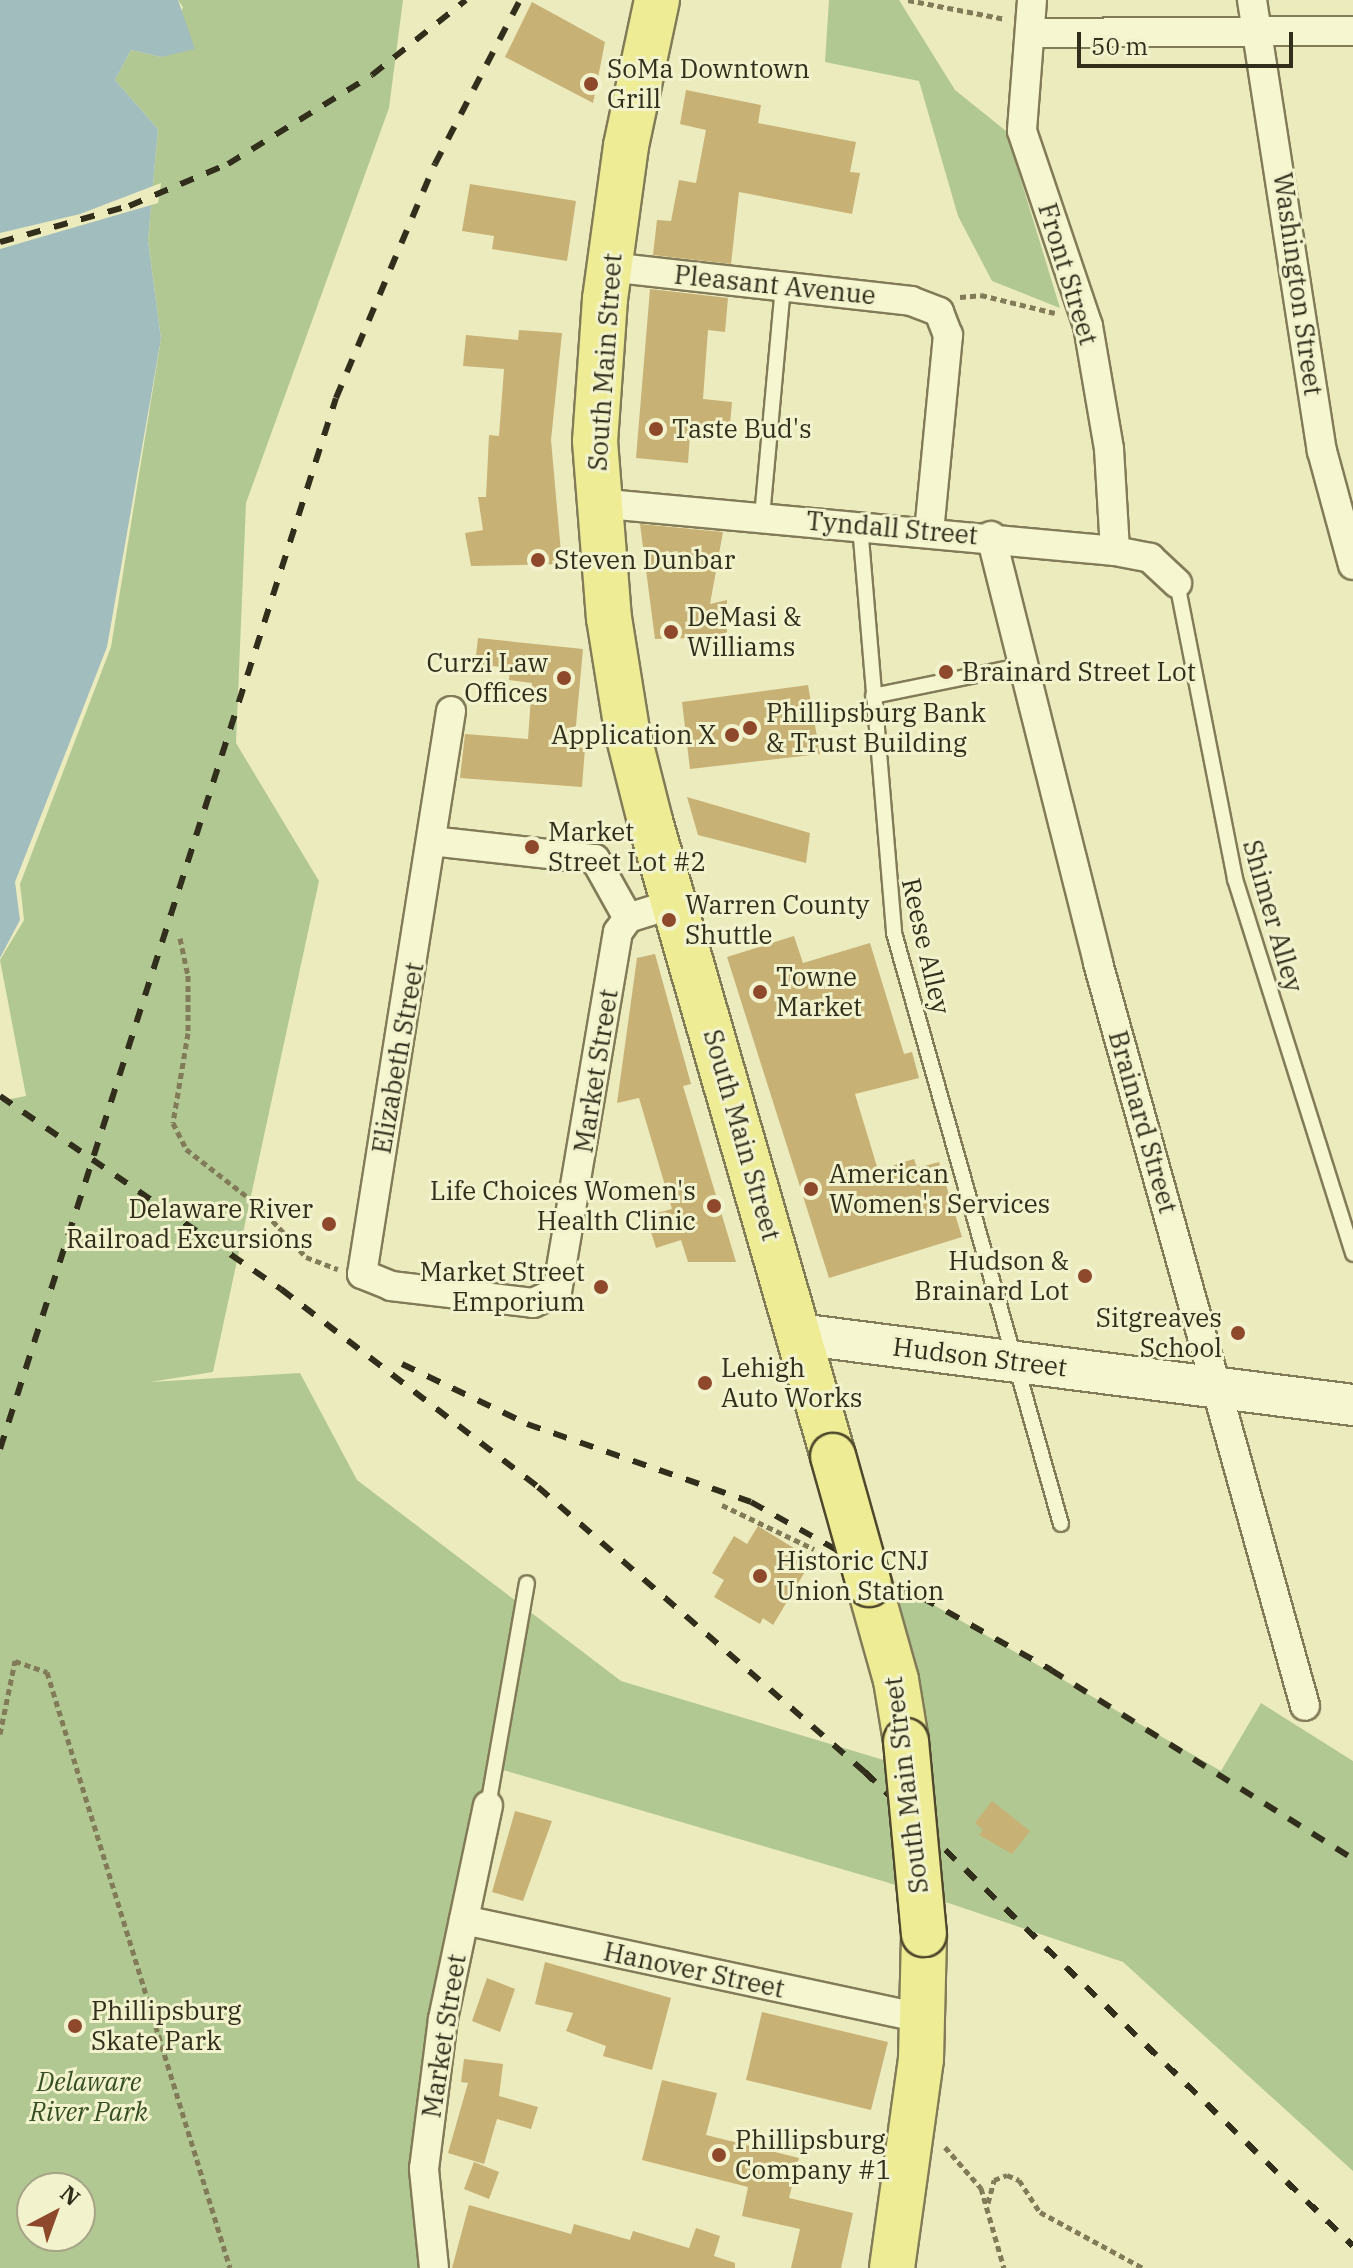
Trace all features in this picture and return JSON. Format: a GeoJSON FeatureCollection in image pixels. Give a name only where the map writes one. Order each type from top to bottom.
{"type":"FeatureCollection","features":[{"type":"Feature","properties":{"kind":"main road","name":"South Main Street"},"geometry":{"type":"LineString","coordinates":[[657,0],[626,146],[609,267],[595,441],[596,503],[627,730],[896,1680],[906,1741],[924,1934],[924,2019],[892,2268]]}},
{"type":"Feature","properties":{"kind":"street","name":"Front Street"},"geometry":{"type":"LineString","coordinates":[[1032,0],[1033,33],[1022,131],[1088,326],[1109,449],[1115,551]]}},
{"type":"Feature","properties":{"kind":"street","name":"Washington Street"},"geometry":{"type":"LineString","coordinates":[[1252,0],[1260,31],[1322,451],[1353,565]]}},
{"type":"Feature","properties":{"kind":"street"},"geometry":{"type":"LineString","coordinates":[[1033,33],[1353,31]]}},
{"type":"Feature","properties":{"kind":"street","name":"Pleasant Avenue"},"geometry":{"type":"LineString","coordinates":[[609,267],[911,301],[939,312],[948,335],[929,531]]}},
{"type":"Feature","properties":{"kind":"street","name":"Tyndall Street"},"geometry":{"type":"LineString","coordinates":[[596,503],[991,536],[1115,551],[1150,558],[1177,583]]}},
{"type":"Feature","properties":{"kind":"street","name":"Brainard Street"},"geometry":{"type":"LineString","coordinates":[[991,536],[1020,666],[1305,1706]]}},
{"type":"Feature","properties":{"kind":"street","name":"Elizabeth Street"},"geometry":{"type":"LineString","coordinates":[[362,1274],[451,711]]}},
{"type":"Feature","properties":{"kind":"street"},"geometry":{"type":"LineString","coordinates":[[431,841],[595,859],[628,918],[676,903]]}},
{"type":"Feature","properties":{"kind":"street","name":"Market Street"},"geometry":{"type":"LineString","coordinates":[[362,1274],[391,1286],[533,1303],[557,1292],[563,1277],[613,956],[628,918]]}},
{"type":"Feature","properties":{"kind":"street","name":"Hudson Street"},"geometry":{"type":"LineString","coordinates":[[798,1334],[1017,1364],[1217,1385],[1353,1405]]}},
{"type":"Feature","properties":{"kind":"street","name":"Market Street"},"geometry":{"type":"LineString","coordinates":[[434,2268],[424,2169],[464,1920],[488,1806]]}},
{"type":"Feature","properties":{"kind":"street","name":"Hanover Street"},"geometry":{"type":"LineString","coordinates":[[464,1920],[924,2019]]}},
{"type":"Feature","properties":{"kind":"lane"},"geometry":{"type":"LineString","coordinates":[[762,517],[783,286]]}},
{"type":"Feature","properties":{"kind":"lane","name":"Reese Alley"},"geometry":{"type":"LineString","coordinates":[[859,525],[894,933],[1061,1524]]}},
{"type":"Feature","properties":{"kind":"lane","name":"Shimer Alley"},"geometry":{"type":"LineString","coordinates":[[1177,583],[1235,879],[1353,1254]]}},
{"type":"Feature","properties":{"kind":"lane"},"geometry":{"type":"LineString","coordinates":[[873,696],[1020,666]]}},
{"type":"Feature","properties":{"kind":"lane"},"geometry":{"type":"LineString","coordinates":[[488,1806],[527,1583]]}},
{"type":"Feature","properties":{"kind":"path"},"geometry":{"type":"LineString","coordinates":[[908,0],[1008,20]]}},
{"type":"Feature","properties":{"kind":"path"},"geometry":{"type":"LineString","coordinates":[[981,295],[1060,315]]}},
{"type":"Feature","properties":{"kind":"path"},"geometry":{"type":"LineString","coordinates":[[180,938],[188,975],[188,1033],[173,1123],[186,1149],[259,1206],[306,1257],[362,1274]]}},
{"type":"Feature","properties":{"kind":"path"},"geometry":{"type":"LineString","coordinates":[[722,1505],[814,1549]]}},
{"type":"Feature","properties":{"kind":"path"},"geometry":{"type":"LineString","coordinates":[[0,1734],[15,1661],[47,1672],[230,2268]]}},
{"type":"Feature","properties":{"kind":"path"},"geometry":{"type":"LineString","coordinates":[[941,2144],[988,2203],[1004,2268]]}},
{"type":"Feature","properties":{"kind":"path"},"geometry":{"type":"LineString","coordinates":[[988,2203],[994,2180],[1007,2175],[1019,2180],[1040,2212],[1143,2268]]}},
{"type":"Feature","properties":{"kind":"green space","name":"Delaware River Park"},"geometry":{"type":"Polygon","coordinates":[[[178,0],[403,0],[389,108],[246,503],[236,743],[319,881],[213,1372],[150,1382],[300,1373],[357,1480],[621,1681],[907,1767],[875,1571],[1221,1771],[1261,1703],[1353,1761],[1353,2171],[1123,1962],[886,1882],[493,1767],[423,2188],[431,2268],[0,2268],[0,1101],[26,1096],[0,960],[24,920],[20,884],[111,647],[161,339],[148,240],[158,129],[115,80],[131,50],[161,57],[183,7],[178,0]]]}},
{"type":"Feature","properties":{"kind":"green space"},"geometry":{"type":"Polygon","coordinates":[[[829,0],[899,0],[955,90],[1006,131],[1060,308],[992,281],[958,216],[919,81],[825,62],[829,0]]]}},
{"type":"Feature","properties":{"kind":"water"},"geometry":{"type":"Polygon","coordinates":[[[0,0],[178,0],[195,49],[161,57],[131,50],[115,80],[158,129],[148,240],[161,339],[107,647],[15,882],[20,920],[0,958],[0,0]]]}},
{"type":"Feature","properties":{"kind":"pier"},"geometry":{"type":"Polygon","coordinates":[[[161,183],[158,203],[0,249],[0,233],[80,214],[161,183]]]}},
{"type":"Feature","properties":{"kind":"building"},"geometry":{"type":"Polygon","coordinates":[[[532,2],[605,42],[593,103],[505,57],[532,2]]]}},
{"type":"Feature","properties":{"kind":"building"},"geometry":{"type":"Polygon","coordinates":[[[686,90],[761,105],[758,123],[856,142],[850,172],[860,173],[852,214],[739,192],[731,264],[653,255],[657,220],[671,221],[679,180],[696,183],[706,130],[680,124],[686,90]]]}},
{"type":"Feature","properties":{"kind":"building"},"geometry":{"type":"Polygon","coordinates":[[[470,184],[576,201],[567,261],[492,249],[494,236],[462,231],[470,184]]]}},
{"type":"Feature","properties":{"kind":"building"},"geometry":{"type":"Polygon","coordinates":[[[650,289],[728,298],[725,332],[708,330],[703,399],[732,402],[729,437],[690,434],[688,463],[636,458],[650,289]]]}},
{"type":"Feature","properties":{"kind":"building"},"geometry":{"type":"Polygon","coordinates":[[[519,330],[562,333],[551,440],[562,564],[471,566],[465,533],[483,530],[478,497],[486,497],[489,435],[499,436],[504,369],[463,366],[466,335],[518,340],[519,330]]]}},
{"type":"Feature","properties":{"kind":"building"},"geometry":{"type":"Polygon","coordinates":[[[640,524],[723,532],[710,604],[727,600],[727,637],[655,639],[640,524]]]}},
{"type":"Feature","properties":{"kind":"building"},"geometry":{"type":"Polygon","coordinates":[[[478,638],[583,649],[574,747],[585,748],[582,787],[460,778],[465,734],[528,739],[532,683],[509,680],[510,668],[475,664],[478,638]]]}},
{"type":"Feature","properties":{"kind":"building","name":"Phillipsburg Bank & Trust Building"},"geometry":{"type":"Polygon","coordinates":[[[808,685],[820,754],[690,769],[682,702],[808,685]]]}},
{"type":"Feature","properties":{"kind":"building"},"geometry":{"type":"Polygon","coordinates":[[[687,797],[810,833],[806,863],[698,835],[687,797]]]}},
{"type":"Feature","properties":{"kind":"building"},"geometry":{"type":"Polygon","coordinates":[[[794,936],[803,963],[870,943],[904,1054],[912,1052],[919,1078],[855,1094],[878,1170],[914,1159],[917,1168],[939,1162],[962,1237],[829,1278],[727,957],[794,936]]]}},
{"type":"Feature","properties":{"kind":"building"},"geometry":{"type":"Polygon","coordinates":[[[655,954],[691,1084],[683,1086],[736,1262],[688,1262],[681,1240],[656,1248],[646,1216],[672,1209],[639,1098],[617,1103],[637,958],[655,954]]]}},
{"type":"Feature","properties":{"kind":"building","name":"Historic CNJ Union Station"},"geometry":{"type":"Polygon","coordinates":[[[758,1526],[802,1553],[798,1559],[809,1565],[773,1625],[763,1618],[760,1624],[714,1597],[724,1580],[712,1573],[734,1536],[747,1544],[758,1526]]]}},
{"type":"Feature","properties":{"kind":"building"},"geometry":{"type":"Polygon","coordinates":[[[992,1801],[1030,1831],[1012,1854],[979,1835],[983,1830],[975,1823],[992,1801]]]}},
{"type":"Feature","properties":{"kind":"building"},"geometry":{"type":"Polygon","coordinates":[[[515,1811],[552,1821],[523,1901],[492,1892],[515,1811]]]}},
{"type":"Feature","properties":{"kind":"building"},"geometry":{"type":"Polygon","coordinates":[[[545,1962],[671,1998],[652,2070],[603,2056],[606,2046],[566,2031],[573,2013],[535,2004],[545,1962]]]}},
{"type":"Feature","properties":{"kind":"building"},"geometry":{"type":"Polygon","coordinates":[[[487,1978],[515,1989],[500,2032],[472,2021],[487,1978]]]}},
{"type":"Feature","properties":{"kind":"building"},"geometry":{"type":"Polygon","coordinates":[[[762,2012],[888,2042],[871,2110],[746,2080],[762,2012]]]}},
{"type":"Feature","properties":{"kind":"building"},"geometry":{"type":"Polygon","coordinates":[[[464,2059],[503,2064],[499,2096],[538,2107],[531,2129],[497,2119],[484,2164],[448,2153],[468,2083],[461,2082],[464,2059]]]}},
{"type":"Feature","properties":{"kind":"building"},"geometry":{"type":"Polygon","coordinates":[[[662,2080],[717,2093],[706,2135],[799,2158],[789,2198],[853,2213],[841,2268],[791,2268],[800,2229],[742,2216],[748,2187],[642,2160],[662,2080]]]}},
{"type":"Feature","properties":{"kind":"building"},"geometry":{"type":"Polygon","coordinates":[[[474,2162],[499,2172],[489,2199],[464,2189],[474,2162]]]}},
{"type":"Feature","properties":{"kind":"building"},"geometry":{"type":"Polygon","coordinates":[[[469,2205],[571,2234],[574,2224],[630,2240],[633,2231],[689,2248],[696,2228],[720,2236],[714,2256],[735,2263],[735,2268],[452,2268],[469,2205]]]}},
{"type":"Feature","properties":{"kind":"railway"},"geometry":{"type":"LineString","coordinates":[[0,242],[129,206],[228,164],[372,75],[466,0]]}},
{"type":"Feature","properties":{"kind":"railway"},"geometry":{"type":"LineString","coordinates":[[0,1449],[336,398],[435,164],[520,0]]}},
{"type":"Feature","properties":{"kind":"railway"},"geometry":{"type":"LineString","coordinates":[[0,1096],[281,1289],[538,1487],[865,1772],[1353,2246]]}},
{"type":"Feature","properties":{"kind":"railway"},"geometry":{"type":"LineString","coordinates":[[402,1364],[527,1424],[751,1502],[1051,1670],[1353,1859]]}},
{"type":"Feature","properties":{"kind":"place","name":"SoMa Downtown Grill"},"geometry":{"type":"Point","coordinates":[591,84]}},
{"type":"Feature","properties":{"kind":"place","name":"Taste Bud's"},"geometry":{"type":"Point","coordinates":[656,429]}},
{"type":"Feature","properties":{"kind":"place","name":"Steven Dunbar"},"geometry":{"type":"Point","coordinates":[538,560]}},
{"type":"Feature","properties":{"kind":"place","name":"DeMasi & Williams"},"geometry":{"type":"Point","coordinates":[671,632]}},
{"type":"Feature","properties":{"kind":"place","name":"Brainard Street Lot"},"geometry":{"type":"Point","coordinates":[946,672]}},
{"type":"Feature","properties":{"kind":"place","name":"Curzi Law Offices"},"geometry":{"type":"Point","coordinates":[564,678]}},
{"type":"Feature","properties":{"kind":"place","name":"Phillipsburg Bank & Trust Building"},"geometry":{"type":"Point","coordinates":[750,728]}},
{"type":"Feature","properties":{"kind":"place","name":"Application X"},"geometry":{"type":"Point","coordinates":[732,735]}},
{"type":"Feature","properties":{"kind":"place","name":"Market Street Lot #2"},"geometry":{"type":"Point","coordinates":[532,847]}},
{"type":"Feature","properties":{"kind":"place","name":"Warren County Shuttle"},"geometry":{"type":"Point","coordinates":[669,920]}},
{"type":"Feature","properties":{"kind":"place","name":"Towne Market"},"geometry":{"type":"Point","coordinates":[760,992]}},
{"type":"Feature","properties":{"kind":"place","name":"American Women's Services"},"geometry":{"type":"Point","coordinates":[811,1189]}},
{"type":"Feature","properties":{"kind":"place","name":"Life Choices Women's Health Clinic"},"geometry":{"type":"Point","coordinates":[714,1206]}},
{"type":"Feature","properties":{"kind":"place","name":"Delaware River Railroad Excursions"},"geometry":{"type":"Point","coordinates":[329,1224]}},
{"type":"Feature","properties":{"kind":"place","name":"Hudson & Brainard Lot"},"geometry":{"type":"Point","coordinates":[1085,1276]}},
{"type":"Feature","properties":{"kind":"place","name":"Market Street Emporium"},"geometry":{"type":"Point","coordinates":[601,1287]}},
{"type":"Feature","properties":{"kind":"place","name":"Sitgreaves School"},"geometry":{"type":"Point","coordinates":[1238,1333]}},
{"type":"Feature","properties":{"kind":"place","name":"Lehigh Auto Works"},"geometry":{"type":"Point","coordinates":[705,1383]}},
{"type":"Feature","properties":{"kind":"place","name":"Historic CNJ Union Station"},"geometry":{"type":"Point","coordinates":[760,1576]}},
{"type":"Feature","properties":{"kind":"place","name":"Phillipsburg Skate Park"},"geometry":{"type":"Point","coordinates":[75,2026]}},
{"type":"Feature","properties":{"kind":"place","name":"Phillipsburg Company #1"},"geometry":{"type":"Point","coordinates":[719,2155]}}]}
